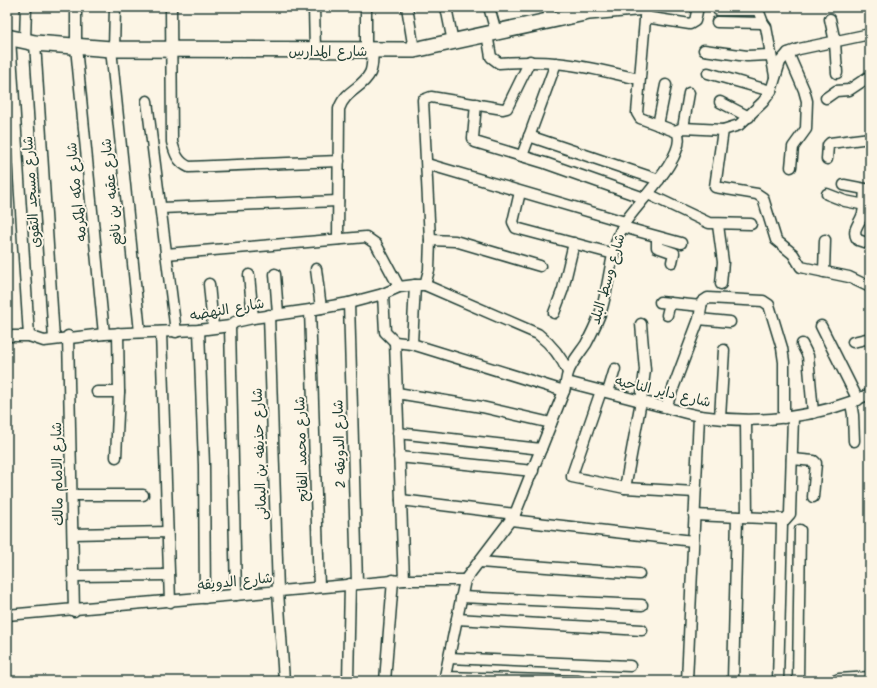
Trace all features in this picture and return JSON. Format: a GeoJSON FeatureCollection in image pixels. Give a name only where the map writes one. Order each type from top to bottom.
{"type":"FeatureCollection","features":[{"type":"Feature","properties":{"kind":"street","name":"شارع مسجد التقوى"},"geometry":{"type":"LineString","coordinates":[[26,7],[54,339]]}},
{"type":"Feature","properties":{"kind":"street","name":"شارع مكه المكرمه"},"geometry":{"type":"LineString","coordinates":[[76,7],[76,47],[104,334]]}},
{"type":"Feature","properties":{"kind":"street","name":"شارع عقبه بن نافع"},"geometry":{"type":"LineString","coordinates":[[114,7],[112,49],[140,332]]}},
{"type":"Feature","properties":{"kind":"street"},"geometry":{"type":"LineString","coordinates":[[171,7],[172,142],[177,159],[190,167],[339,161]]}},
{"type":"Feature","properties":{"kind":"street"},"geometry":{"type":"LineString","coordinates":[[314,7],[315,51]]}},
{"type":"Feature","properties":{"kind":"street"},"geometry":{"type":"LineString","coordinates":[[338,239],[339,109],[342,101],[370,72],[370,51],[366,7]]}},
{"type":"Feature","properties":{"kind":"street"},"geometry":{"type":"LineString","coordinates":[[407,7],[414,50]]}},
{"type":"Feature","properties":{"kind":"street"},"geometry":{"type":"LineString","coordinates":[[446,7],[453,42]]}},
{"type":"Feature","properties":{"kind":"street"},"geometry":{"type":"LineString","coordinates":[[489,7],[491,57],[494,61],[499,63],[556,63],[589,68],[639,79]]}},
{"type":"Feature","properties":{"kind":"street"},"geometry":{"type":"LineString","coordinates":[[698,7],[695,21],[690,24],[646,11],[637,113],[640,118],[658,125],[679,130],[723,130],[739,125],[749,117],[771,91],[780,62],[788,53],[799,49],[870,34]]}},
{"type":"Feature","properties":{"kind":"street","name":"شارع المدارس"},"geometry":{"type":"LineString","coordinates":[[8,38],[76,47],[112,49],[315,51],[414,50],[491,33],[549,14],[590,9],[646,11]]}},
{"type":"Feature","properties":{"kind":"street"},"geometry":{"type":"LineString","coordinates":[[718,10],[758,9],[762,23],[766,28],[776,78]]}},
{"type":"Feature","properties":{"kind":"street"},"geometry":{"type":"LineString","coordinates":[[830,19],[835,42],[837,73]]}},
{"type":"Feature","properties":{"kind":"street"},"geometry":{"type":"LineString","coordinates":[[716,22],[762,23]]}},
{"type":"Feature","properties":{"kind":"street"},"geometry":{"type":"LineString","coordinates":[[8,38],[29,336]]}},
{"type":"Feature","properties":{"kind":"street"},"geometry":{"type":"LineString","coordinates":[[704,50],[747,56],[771,55]]}},
{"type":"Feature","properties":{"kind":"street"},"geometry":{"type":"LineString","coordinates":[[788,53],[804,90],[807,107],[806,129],[793,147],[791,167]]}},
{"type":"Feature","properties":{"kind":"street"},"geometry":{"type":"LineString","coordinates":[[412,344],[420,285],[429,270],[430,240],[427,164],[422,102],[425,98],[431,97],[503,109],[507,108],[530,62]]}},
{"type":"Feature","properties":{"kind":"street"},"geometry":{"type":"LineString","coordinates":[[522,156],[556,63]]}},
{"type":"Feature","properties":{"kind":"street"},"geometry":{"type":"LineString","coordinates":[[708,73],[771,91]]}},
{"type":"Feature","properties":{"kind":"street"},"geometry":{"type":"LineString","coordinates":[[826,98],[836,91],[850,90],[870,76]]}},
{"type":"Feature","properties":{"kind":"street"},"geometry":{"type":"LineString","coordinates":[[658,125],[666,85]]}},
{"type":"Feature","properties":{"kind":"street","name":"شارع وسط البلد"},"geometry":{"type":"LineString","coordinates":[[445,679],[465,580],[513,517],[533,471],[566,382],[600,313],[609,283],[614,254],[624,224],[669,166],[676,151],[679,130],[689,93]]}},
{"type":"Feature","properties":{"kind":"street"},"geometry":{"type":"LineString","coordinates":[[147,101],[176,332]]}},
{"type":"Feature","properties":{"kind":"street"},"geometry":{"type":"LineString","coordinates":[[720,102],[749,117]]}},
{"type":"Feature","properties":{"kind":"street"},"geometry":{"type":"LineString","coordinates":[[476,104],[474,141],[646,196],[702,221],[718,225],[751,224]]}},
{"type":"Feature","properties":{"kind":"street"},"geometry":{"type":"LineString","coordinates":[[723,130],[715,187],[760,195],[765,201],[778,243],[792,254],[801,267],[850,276],[870,287]]}},
{"type":"Feature","properties":{"kind":"street"},"geometry":{"type":"LineString","coordinates":[[529,136],[659,180]]}},
{"type":"Feature","properties":{"kind":"street"},"geometry":{"type":"LineString","coordinates":[[827,159],[828,145],[830,143],[870,138]]}},
{"type":"Feature","properties":{"kind":"street"},"geometry":{"type":"LineString","coordinates":[[427,164],[624,224],[681,243]]}},
{"type":"Feature","properties":{"kind":"street"},"geometry":{"type":"LineString","coordinates":[[844,185],[868,190],[867,206],[856,226],[855,236],[858,240],[870,244]]}},
{"type":"Feature","properties":{"kind":"street"},"geometry":{"type":"LineString","coordinates":[[520,192],[513,222],[514,227],[614,254]]}},
{"type":"Feature","properties":{"kind":"street"},"geometry":{"type":"LineString","coordinates":[[827,194],[845,201],[867,206]]}},
{"type":"Feature","properties":{"kind":"street"},"geometry":{"type":"LineString","coordinates":[[161,208],[338,201]]}},
{"type":"Feature","properties":{"kind":"street"},"geometry":{"type":"LineString","coordinates":[[718,225],[723,262],[721,284]]}},
{"type":"Feature","properties":{"kind":"street"},"geometry":{"type":"LineString","coordinates":[[166,254],[362,236],[373,241],[399,287]]}},
{"type":"Feature","properties":{"kind":"street"},"geometry":{"type":"LineString","coordinates":[[657,236],[657,247],[674,253],[672,262]]}},
{"type":"Feature","properties":{"kind":"street"},"geometry":{"type":"LineString","coordinates":[[430,240],[455,241],[540,266]]}},
{"type":"Feature","properties":{"kind":"street"},"geometry":{"type":"LineString","coordinates":[[824,240],[824,272]]}},
{"type":"Feature","properties":{"kind":"street"},"geometry":{"type":"LineString","coordinates":[[554,313],[563,289],[574,243]]}},
{"type":"Feature","properties":{"kind":"street"},"geometry":{"type":"LineString","coordinates":[[316,269],[321,308]]}},
{"type":"Feature","properties":{"kind":"street","name":"شارع حذيفه بن اليمانى"},"geometry":{"type":"LineString","coordinates":[[275,274],[274,315],[278,591],[284,681]]}},
{"type":"Feature","properties":{"kind":"street"},"geometry":{"type":"LineString","coordinates":[[249,275],[253,318]]}},
{"type":"Feature","properties":{"kind":"street"},"geometry":{"type":"LineString","coordinates":[[209,284],[213,327]]}},
{"type":"Feature","properties":{"kind":"street"},"geometry":{"type":"LineString","coordinates":[[420,285],[538,334],[551,345],[561,357],[566,382]]}},
{"type":"Feature","properties":{"kind":"street","name":"شارع النهضه"},"geometry":{"type":"LineString","coordinates":[[7,336],[29,336],[44,340],[68,336],[199,330],[230,326],[242,320],[253,318],[349,303],[383,294],[399,287],[420,285]]}},
{"type":"Feature","properties":{"kind":"street"},"geometry":{"type":"LineString","coordinates":[[383,294],[385,332],[395,342],[404,580]]}},
{"type":"Feature","properties":{"kind":"street"},"geometry":{"type":"LineString","coordinates":[[666,407],[699,319],[702,302],[708,298],[763,301],[769,305],[782,348],[792,459],[790,514],[782,524],[778,681]]}},
{"type":"Feature","properties":{"kind":"street"},"geometry":{"type":"LineString","coordinates":[[667,315],[665,302],[701,306]]}},
{"type":"Feature","properties":{"kind":"street","name":"شارع الدويقه 2"},"geometry":{"type":"LineString","coordinates":[[348,681],[354,584],[349,303]]}},
{"type":"Feature","properties":{"kind":"street","name":"شارع محمد الفاتح"},"geometry":{"type":"LineString","coordinates":[[310,310],[319,587]]}},
{"type":"Feature","properties":{"kind":"street"},"geometry":{"type":"LineString","coordinates":[[699,319],[730,322]]}},
{"type":"Feature","properties":{"kind":"street"},"geometry":{"type":"LineString","coordinates":[[624,488],[641,401],[645,370],[641,324]]}},
{"type":"Feature","properties":{"kind":"street"},"geometry":{"type":"LineString","coordinates":[[230,326],[236,595]]}},
{"type":"Feature","properties":{"kind":"street"},"geometry":{"type":"LineString","coordinates":[[821,326],[854,401],[854,441]]}},
{"type":"Feature","properties":{"kind":"street"},"geometry":{"type":"LineString","coordinates":[[199,330],[204,465],[205,598]]}},
{"type":"Feature","properties":{"kind":"street"},"geometry":{"type":"LineString","coordinates":[[160,332],[170,602]]}},
{"type":"Feature","properties":{"kind":"street"},"geometry":{"type":"LineString","coordinates":[[116,457],[119,392],[118,333]]}},
{"type":"Feature","properties":{"kind":"street","name":"شارع الامام مالك"},"geometry":{"type":"LineString","coordinates":[[68,336],[74,611]]}},
{"type":"Feature","properties":{"kind":"street"},"geometry":{"type":"LineString","coordinates":[[853,342],[870,338]]}},
{"type":"Feature","properties":{"kind":"street","name":"شارع داير الناحيه"},"geometry":{"type":"LineString","coordinates":[[395,342],[412,344],[699,416],[746,420],[789,417],[813,413],[854,401],[870,394]]}},
{"type":"Feature","properties":{"kind":"street"},"geometry":{"type":"LineString","coordinates":[[802,344],[808,356],[813,413]]}},
{"type":"Feature","properties":{"kind":"street"},"geometry":{"type":"LineString","coordinates":[[720,418],[724,350]]}},
{"type":"Feature","properties":{"kind":"street"},"geometry":{"type":"LineString","coordinates":[[615,369],[604,392],[572,476],[574,478],[624,488],[695,492]]}},
{"type":"Feature","properties":{"kind":"street"},"geometry":{"type":"LineString","coordinates":[[97,392],[119,392]]}},
{"type":"Feature","properties":{"kind":"street"},"geometry":{"type":"LineString","coordinates":[[397,393],[482,407],[551,423]]}},
{"type":"Feature","properties":{"kind":"street"},"geometry":{"type":"LineString","coordinates":[[687,681],[699,416]]}},
{"type":"Feature","properties":{"kind":"street"},"geometry":{"type":"LineString","coordinates":[[733,681],[746,420]]}},
{"type":"Feature","properties":{"kind":"street"},"geometry":{"type":"LineString","coordinates":[[398,433],[541,449]]}},
{"type":"Feature","properties":{"kind":"street"},"geometry":{"type":"LineString","coordinates":[[399,457],[533,471]]}},
{"type":"Feature","properties":{"kind":"street"},"geometry":{"type":"LineString","coordinates":[[792,459],[816,462],[813,497]]}},
{"type":"Feature","properties":{"kind":"street"},"geometry":{"type":"LineString","coordinates":[[72,494],[142,495]]}},
{"type":"Feature","properties":{"kind":"street"},"geometry":{"type":"LineString","coordinates":[[401,500],[513,517],[693,541]]}},
{"type":"Feature","properties":{"kind":"street"},"geometry":{"type":"LineString","coordinates":[[694,515],[785,519]]}},
{"type":"Feature","properties":{"kind":"street"},"geometry":{"type":"LineString","coordinates":[[798,681],[800,530]]}},
{"type":"Feature","properties":{"kind":"street"},"geometry":{"type":"LineString","coordinates":[[73,534],[167,532]]}},
{"type":"Feature","properties":{"kind":"street"},"geometry":{"type":"LineString","coordinates":[[480,562],[639,574]]}},
{"type":"Feature","properties":{"kind":"street"},"geometry":{"type":"LineString","coordinates":[[74,576],[169,574]]}},
{"type":"Feature","properties":{"kind":"street"},"geometry":{"type":"LineString","coordinates":[[385,681],[393,580]]}},
{"type":"Feature","properties":{"kind":"street","name":"شارع الدويقه"},"geometry":{"type":"LineString","coordinates":[[7,616],[74,611],[393,580],[465,580]]}},
{"type":"Feature","properties":{"kind":"street"},"geometry":{"type":"LineString","coordinates":[[461,597],[642,605]]}},
{"type":"Feature","properties":{"kind":"street"},"geometry":{"type":"LineString","coordinates":[[457,619],[642,630]]}},
{"type":"Feature","properties":{"kind":"street"},"geometry":{"type":"LineString","coordinates":[[449,658],[630,666]]}},
{"type":"Feature","properties":{"kind":"street"},"geometry":{"type":"LineString","coordinates":[[836,680],[870,678]]}},
{"type":"Feature","properties":{"kind":"street"},"geometry":{"type":"LineString","coordinates":[[445,679],[578,681]]}}]}
